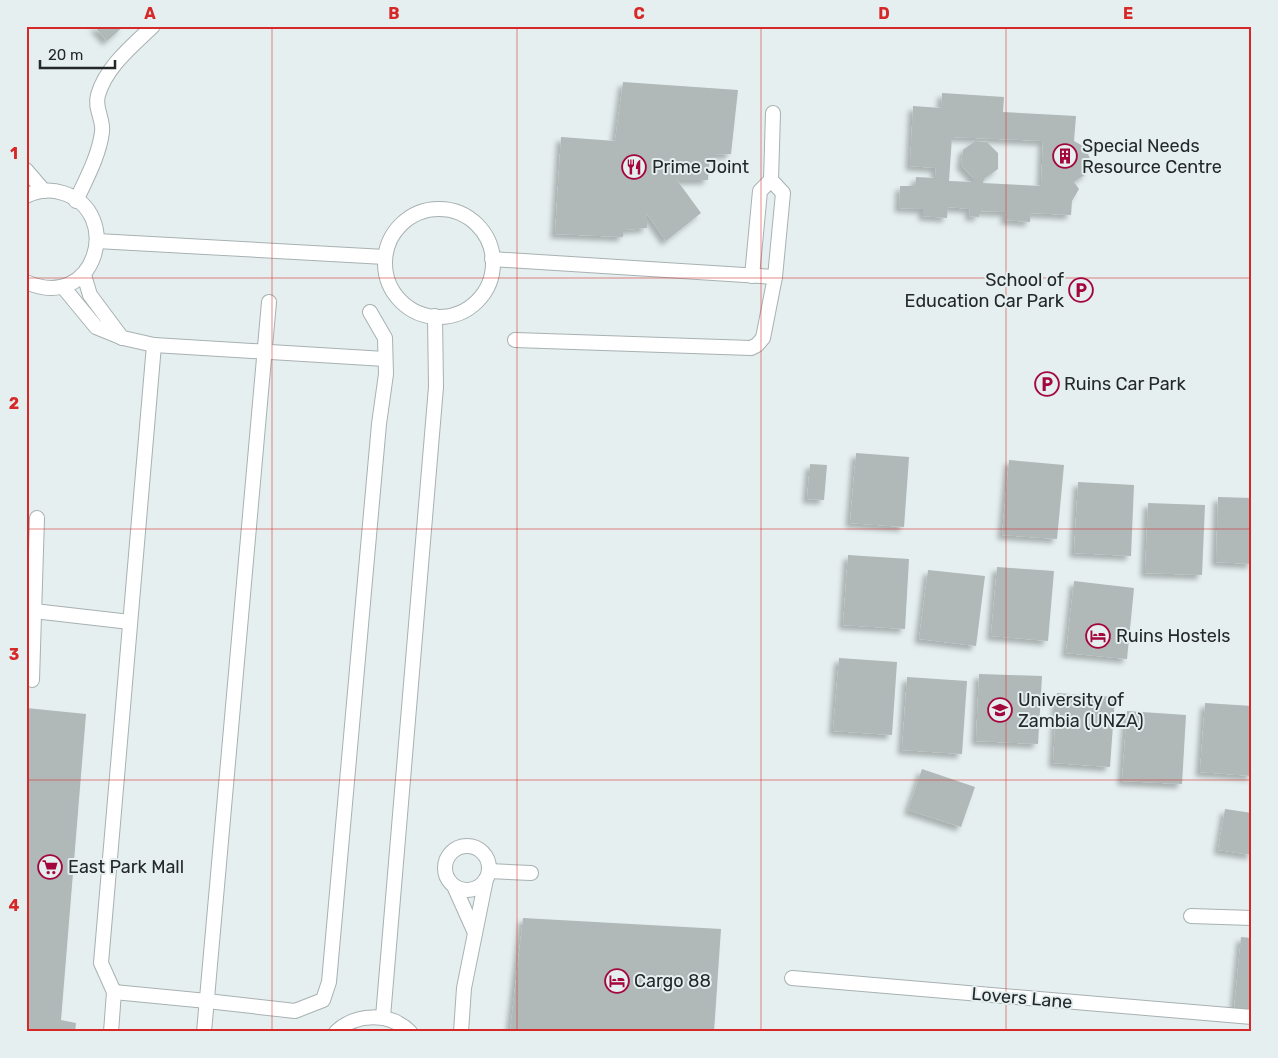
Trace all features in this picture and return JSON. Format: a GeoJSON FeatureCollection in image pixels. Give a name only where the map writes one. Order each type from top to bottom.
{"type":"FeatureCollection","features":[{"type":"Feature","properties":{"kind":"lane"},"geometry":{"type":"LineString","coordinates":[[76,200],[98,151],[103,130],[97,109],[98,96],[105,78],[121,57],[153,26]]}},
{"type":"Feature","properties":{"kind":"lane"},"geometry":{"type":"LineString","coordinates":[[752,276],[760,191],[771,180],[773,113]]}},
{"type":"Feature","properties":{"kind":"lane"},"geometry":{"type":"LineString","coordinates":[[26,170],[44,191]]}},
{"type":"Feature","properties":{"kind":"lane"},"geometry":{"type":"LineString","coordinates":[[515,340],[751,348],[757,345],[763,338],[775,277],[783,193],[771,180]]}},
{"type":"Feature","properties":{"kind":"lane"},"geometry":{"type":"LineString","coordinates":[[26,196],[34,192],[53,190],[69,195],[84,206],[90,214],[94,223],[97,241],[94,259],[84,275],[63,287],[43,287],[26,282]]}},
{"type":"Feature","properties":{"kind":"lane"},"geometry":{"type":"LineString","coordinates":[[440,209],[466,216],[476,224],[485,234],[490,246],[492,259],[489,282],[477,300],[458,313],[435,316],[412,309],[402,302],[388,281],[385,270],[385,257],[388,244],[394,232],[403,222],[414,214],[440,209]]}},
{"type":"Feature","properties":{"kind":"lane"},"geometry":{"type":"LineString","coordinates":[[97,241],[385,257]]}},
{"type":"Feature","properties":{"kind":"lane"},"geometry":{"type":"LineString","coordinates":[[492,259],[775,277]]}},
{"type":"Feature","properties":{"kind":"lane"},"geometry":{"type":"LineString","coordinates":[[84,275],[90,295],[123,338]]}},
{"type":"Feature","properties":{"kind":"lane"},"geometry":{"type":"LineString","coordinates":[[63,287],[96,327],[123,338],[154,345],[385,359]]}},
{"type":"Feature","properties":{"kind":"lane"},"geometry":{"type":"LineString","coordinates":[[204,1032],[269,302]]}},
{"type":"Feature","properties":{"kind":"lane"},"geometry":{"type":"LineString","coordinates":[[114,992],[295,1011],[324,1000],[329,982],[386,374],[385,338],[370,312]]}},
{"type":"Feature","properties":{"kind":"lane"},"geometry":{"type":"LineString","coordinates":[[383,1018],[436,386],[435,316]]}},
{"type":"Feature","properties":{"kind":"lane"},"geometry":{"type":"LineString","coordinates":[[116,1032],[111,1031],[114,992],[101,963],[154,345]]}},
{"type":"Feature","properties":{"kind":"lane"},"geometry":{"type":"LineString","coordinates":[[32,680],[37,518]]}},
{"type":"Feature","properties":{"kind":"lane"},"geometry":{"type":"LineString","coordinates":[[34,611],[130,622]]}},
{"type":"Feature","properties":{"kind":"lane"},"geometry":{"type":"LineString","coordinates":[[461,1032],[464,988],[476,933],[488,875],[489,862],[486,854],[479,848],[471,845],[454,849],[448,855],[445,872],[448,880],[454,886],[476,933]]}},
{"type":"Feature","properties":{"kind":"lane"},"geometry":{"type":"LineString","coordinates":[[488,875],[531,873]]}},
{"type":"Feature","properties":{"kind":"lane"},"geometry":{"type":"LineString","coordinates":[[454,886],[463,890],[472,890],[480,886],[488,875]]}},
{"type":"Feature","properties":{"kind":"lane"},"geometry":{"type":"LineString","coordinates":[[1191,916],[1252,918]]}},
{"type":"Feature","properties":{"kind":"lane","name":"Lovers Lane"},"geometry":{"type":"LineString","coordinates":[[792,978],[1252,1017]]}},
{"type":"Feature","properties":{"kind":"lane"},"geometry":{"type":"LineString","coordinates":[[336,1032],[359,1018],[383,1018],[395,1022],[410,1032]]}},
{"type":"Feature","properties":{"kind":"building"},"geometry":{"type":"Polygon","coordinates":[[[94,26],[124,26],[107,41],[94,26]]]}},
{"type":"Feature","properties":{"kind":"building","name":"Prime Joint"},"geometry":{"type":"Polygon","coordinates":[[[623,82],[738,90],[731,154],[710,155],[708,180],[677,180],[701,213],[666,241],[647,214],[647,228],[624,230],[623,237],[555,234],[561,137],[615,141],[623,82]]]}},
{"type":"Feature","properties":{"kind":"building","name":"Special Needs Resource Centre"},"geometry":{"type":"Polygon","coordinates":[[[942,93],[1004,97],[1003,112],[1076,116],[1074,141],[1087,151],[1090,159],[1086,174],[1074,182],[1079,189],[1072,201],[1071,215],[1031,213],[1030,222],[1005,220],[1006,212],[979,211],[979,217],[969,216],[970,209],[948,207],[947,218],[923,216],[923,209],[899,208],[900,186],[915,186],[916,177],[935,178],[936,168],[910,166],[913,106],[941,108],[942,93]],[[952,137],[949,181],[973,182],[973,178],[961,165],[963,150],[975,141],[987,142],[998,153],[998,169],[984,179],[983,183],[1041,186],[1043,141],[952,137]]]}},
{"type":"Feature","properties":{"kind":"building"},"geometry":{"type":"Polygon","coordinates":[[[856,453],[909,457],[904,527],[850,523],[856,453]]]}},
{"type":"Feature","properties":{"kind":"building"},"geometry":{"type":"Polygon","coordinates":[[[1009,460],[1064,465],[1057,539],[1002,535],[1009,460]]]}},
{"type":"Feature","properties":{"kind":"building"},"geometry":{"type":"Polygon","coordinates":[[[810,464],[827,465],[824,500],[807,499],[810,464]]]}},
{"type":"Feature","properties":{"kind":"building"},"geometry":{"type":"Polygon","coordinates":[[[1078,482],[1134,485],[1131,556],[1074,553],[1078,482]]]}},
{"type":"Feature","properties":{"kind":"building"},"geometry":{"type":"Polygon","coordinates":[[[1218,497],[1252,498],[1252,564],[1216,562],[1218,497]]]}},
{"type":"Feature","properties":{"kind":"building"},"geometry":{"type":"Polygon","coordinates":[[[1148,503],[1205,505],[1202,575],[1145,573],[1148,503]]]}},
{"type":"Feature","properties":{"kind":"building"},"geometry":{"type":"Polygon","coordinates":[[[848,555],[909,559],[905,629],[843,625],[848,555]]]}},
{"type":"Feature","properties":{"kind":"building"},"geometry":{"type":"Polygon","coordinates":[[[997,567],[1054,571],[1048,641],[991,636],[997,567]]]}},
{"type":"Feature","properties":{"kind":"building"},"geometry":{"type":"Polygon","coordinates":[[[928,570],[985,576],[976,646],[919,639],[928,570]]]}},
{"type":"Feature","properties":{"kind":"building"},"geometry":{"type":"Polygon","coordinates":[[[1074,581],[1134,588],[1127,659],[1066,653],[1074,581]]]}},
{"type":"Feature","properties":{"kind":"building"},"geometry":{"type":"Polygon","coordinates":[[[839,658],[897,662],[892,735],[833,731],[839,658]]]}},
{"type":"Feature","properties":{"kind":"building"},"geometry":{"type":"Polygon","coordinates":[[[979,674],[1042,676],[1038,744],[976,741],[979,674]]]}},
{"type":"Feature","properties":{"kind":"building"},"geometry":{"type":"Polygon","coordinates":[[[907,677],[967,681],[962,754],[902,750],[907,677]]]}},
{"type":"Feature","properties":{"kind":"building"},"geometry":{"type":"Polygon","coordinates":[[[1057,693],[1115,697],[1110,767],[1053,763],[1057,693]]]}},
{"type":"Feature","properties":{"kind":"building"},"geometry":{"type":"Polygon","coordinates":[[[1205,703],[1252,706],[1252,776],[1200,772],[1205,703]]]}},
{"type":"Feature","properties":{"kind":"building","name":"East Park Mall"},"geometry":{"type":"Polygon","coordinates":[[[26,708],[86,714],[61,1020],[76,1023],[75,1032],[26,1032],[26,708]]]}},
{"type":"Feature","properties":{"kind":"building"},"geometry":{"type":"Polygon","coordinates":[[[1127,711],[1186,715],[1182,784],[1122,781],[1127,711]]]}},
{"type":"Feature","properties":{"kind":"building"},"geometry":{"type":"Polygon","coordinates":[[[922,769],[975,787],[961,827],[908,810],[922,769]]]}},
{"type":"Feature","properties":{"kind":"building"},"geometry":{"type":"Polygon","coordinates":[[[1225,809],[1252,813],[1252,855],[1218,850],[1225,809]]]}},
{"type":"Feature","properties":{"kind":"building","name":"Cargo 88"},"geometry":{"type":"Polygon","coordinates":[[[523,918],[721,929],[714,1032],[510,1032],[523,918]]]}},
{"type":"Feature","properties":{"kind":"building"},"geometry":{"type":"Polygon","coordinates":[[[1241,937],[1252,938],[1252,1012],[1234,1010],[1241,937]]]}},
{"type":"Feature","properties":{"kind":"place","name":"Special Needs Resource Centre"},"geometry":{"type":"Point","coordinates":[1065,156]}},
{"type":"Feature","properties":{"kind":"place","name":"Prime Joint"},"geometry":{"type":"Point","coordinates":[634,167]}},
{"type":"Feature","properties":{"kind":"place","name":"School of Education Car Park"},"geometry":{"type":"Point","coordinates":[1081,290]}},
{"type":"Feature","properties":{"kind":"place","name":"Ruins Car Park"},"geometry":{"type":"Point","coordinates":[1047,384]}},
{"type":"Feature","properties":{"kind":"place","name":"Ruins Hostels"},"geometry":{"type":"Point","coordinates":[1098,636]}},
{"type":"Feature","properties":{"kind":"place","name":"University of Zambia (UNZA)"},"geometry":{"type":"Point","coordinates":[1000,710]}},
{"type":"Feature","properties":{"kind":"place","name":"East Park Mall"},"geometry":{"type":"Point","coordinates":[50,867]}},
{"type":"Feature","properties":{"kind":"place","name":"Cargo 88"},"geometry":{"type":"Point","coordinates":[617,981]}}]}
